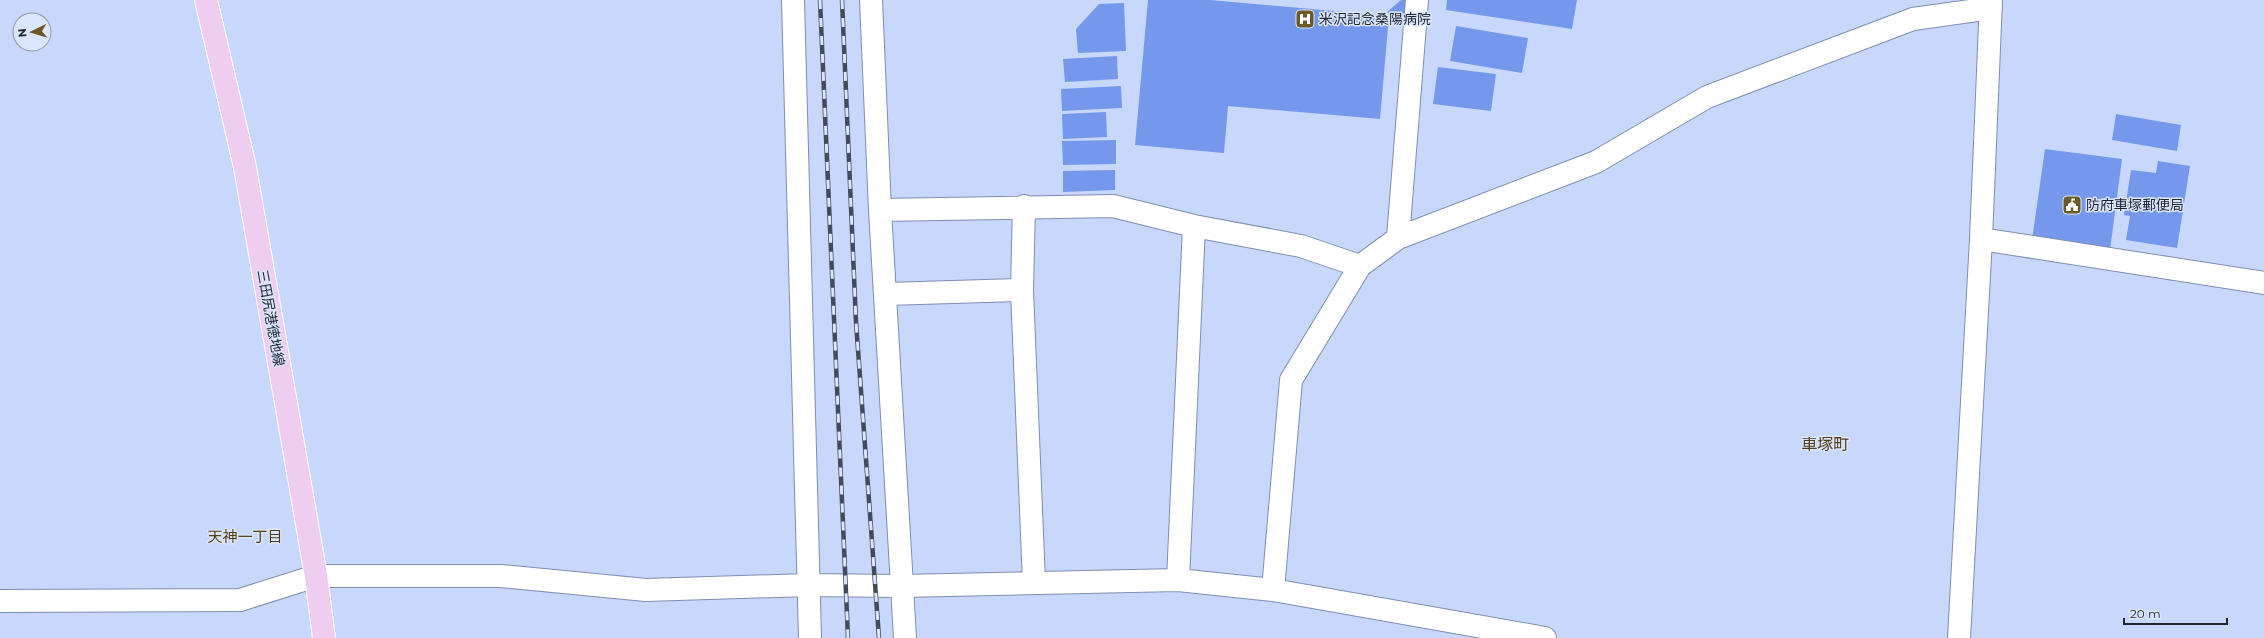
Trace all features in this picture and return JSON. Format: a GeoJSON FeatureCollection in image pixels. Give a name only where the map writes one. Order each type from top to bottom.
{"type":"FeatureCollection","features":[{"type":"Feature","properties":{"kind":"main road","name":"三田尻港徳地線"},"geometry":{"type":"LineString","coordinates":[[206,0],[245,167],[316,576],[324,638]]}},
{"type":"Feature","properties":{"kind":"street"},"geometry":{"type":"LineString","coordinates":[[793,0],[810,638]]}},
{"type":"Feature","properties":{"kind":"street"},"geometry":{"type":"LineString","coordinates":[[871,0],[880,210],[887,294],[901,586],[905,638]]}},
{"type":"Feature","properties":{"kind":"street"},"geometry":{"type":"LineString","coordinates":[[1398,238],[1417,0]]}},
{"type":"Feature","properties":{"kind":"street"},"geometry":{"type":"LineString","coordinates":[[1273,590],[1291,380],[1360,266],[1398,238],[1596,162],[1707,97],[1913,19],[1991,4],[1981,239],[1959,638]]}},
{"type":"Feature","properties":{"kind":"street"},"geometry":{"type":"LineString","coordinates":[[880,210],[1024,206],[1113,206],[1194,226],[1301,246],[1360,266]]}},
{"type":"Feature","properties":{"kind":"street"},"geometry":{"type":"LineString","coordinates":[[1024,206],[1022,290],[1034,583]]}},
{"type":"Feature","properties":{"kind":"street"},"geometry":{"type":"LineString","coordinates":[[1178,580],[1194,226]]}},
{"type":"Feature","properties":{"kind":"street"},"geometry":{"type":"LineString","coordinates":[[1981,239],[2264,283]]}},
{"type":"Feature","properties":{"kind":"street"},"geometry":{"type":"LineString","coordinates":[[887,294],[1022,290]]}},
{"type":"Feature","properties":{"kind":"street"},"geometry":{"type":"LineString","coordinates":[[0,601],[240,600],[316,576],[501,576],[646,590],[808,585],[901,586],[1178,580],[1273,590],[1545,638]]}},
{"type":"Feature","properties":{"kind":"building"},"geometry":{"type":"Polygon","coordinates":[[[1148,0],[1210,0],[1389,16],[1380,119],[1228,106],[1224,153],[1135,145],[1148,0]]]}},
{"type":"Feature","properties":{"kind":"building"},"geometry":{"type":"Polygon","coordinates":[[[1401,0],[1421,0],[1397,23],[1387,12],[1401,0]]]}},
{"type":"Feature","properties":{"kind":"building"},"geometry":{"type":"Polygon","coordinates":[[[1447,0],[1577,0],[1572,29],[1446,10],[1447,0]]]}},
{"type":"Feature","properties":{"kind":"building"},"geometry":{"type":"Polygon","coordinates":[[[1124,3],[1126,51],[1078,53],[1076,29],[1099,4],[1124,3]]]}},
{"type":"Feature","properties":{"kind":"building"},"geometry":{"type":"Polygon","coordinates":[[[1456,26],[1528,38],[1522,73],[1450,61],[1456,26]]]}},
{"type":"Feature","properties":{"kind":"building"},"geometry":{"type":"Polygon","coordinates":[[[1117,56],[1118,79],[1065,82],[1063,59],[1117,56]]]}},
{"type":"Feature","properties":{"kind":"building"},"geometry":{"type":"Polygon","coordinates":[[[1438,67],[1496,74],[1491,111],[1433,104],[1438,67]]]}},
{"type":"Feature","properties":{"kind":"building"},"geometry":{"type":"Polygon","coordinates":[[[1121,86],[1122,108],[1062,111],[1061,89],[1121,86]]]}},
{"type":"Feature","properties":{"kind":"building"},"geometry":{"type":"Polygon","coordinates":[[[1106,112],[1107,137],[1063,139],[1062,114],[1106,112]]]}},
{"type":"Feature","properties":{"kind":"building"},"geometry":{"type":"Polygon","coordinates":[[[2116,114],[2181,125],[2177,151],[2112,140],[2116,114]]]}},
{"type":"Feature","properties":{"kind":"building"},"geometry":{"type":"Polygon","coordinates":[[[1116,140],[1116,164],[1063,165],[1062,141],[1116,140]]]}},
{"type":"Feature","properties":{"kind":"building"},"geometry":{"type":"Polygon","coordinates":[[[2045,149],[2122,159],[2110,250],[2032,240],[2045,149]]]}},
{"type":"Feature","properties":{"kind":"building"},"geometry":{"type":"Polygon","coordinates":[[[2158,161],[2190,166],[2177,248],[2126,240],[2130,216],[2124,215],[2131,170],[2156,173],[2158,161]]]}},
{"type":"Feature","properties":{"kind":"building"},"geometry":{"type":"Polygon","coordinates":[[[1115,170],[1115,190],[1063,192],[1063,171],[1115,170]]]}},
{"type":"Feature","properties":{"kind":"railway"},"geometry":{"type":"LineString","coordinates":[[820,0],[848,638]]}},
{"type":"Feature","properties":{"kind":"railway"},"geometry":{"type":"LineString","coordinates":[[842,0],[856,322],[879,638]]}},
{"type":"Feature","properties":{"kind":"place","name":"米沢記念桑陽病院"},"geometry":{"type":"Point","coordinates":[1305,19]}},
{"type":"Feature","properties":{"kind":"place","name":"防府車塚郵便局"},"geometry":{"type":"Point","coordinates":[2072,205]}},
{"type":"Feature","properties":{"kind":"district","name":"車塚町"},"geometry":{"type":"Point","coordinates":[1825,444]}},
{"type":"Feature","properties":{"kind":"district","name":"天神一丁目"},"geometry":{"type":"Point","coordinates":[245,536]}}]}
